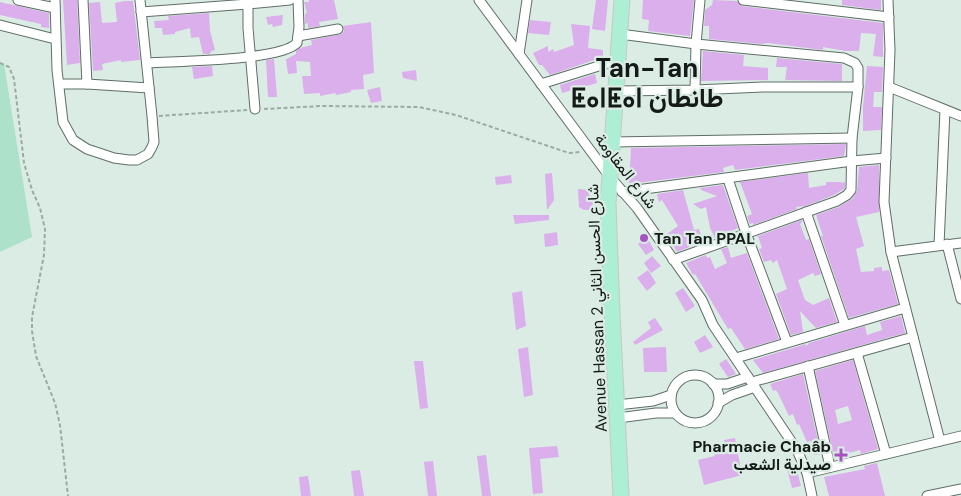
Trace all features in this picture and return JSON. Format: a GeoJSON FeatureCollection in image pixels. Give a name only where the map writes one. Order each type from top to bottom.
{"type":"FeatureCollection","features":[{"type":"Feature","properties":{"kind":"main road","name":"Avenue Hassan 2 شارع الحسن الثاني"},"geometry":{"type":"LineString","coordinates":[[621,496],[608,228],[622,0]]}},
{"type":"Feature","properties":{"kind":"street"},"geometry":{"type":"LineString","coordinates":[[18,0],[55,4],[55,39],[63,122],[73,140],[87,149],[98,153],[129,160],[143,158],[148,154],[154,142],[148,63],[140,12],[140,0]]}},
{"type":"Feature","properties":{"kind":"street"},"geometry":{"type":"LineString","coordinates":[[83,0],[87,84]]}},
{"type":"Feature","properties":{"kind":"street"},"geometry":{"type":"LineString","coordinates":[[140,12],[196,4],[290,0]]}},
{"type":"Feature","properties":{"kind":"street"},"geometry":{"type":"LineString","coordinates":[[148,63],[251,57],[291,48],[297,43],[298,0]]}},
{"type":"Feature","properties":{"kind":"street","name":"شارع المقاومة"},"geometry":{"type":"LineString","coordinates":[[479,0],[590,151],[637,208],[702,300],[714,325],[797,450],[807,473],[812,496]]}},
{"type":"Feature","properties":{"kind":"street"},"geometry":{"type":"LineString","coordinates":[[519,54],[527,0]]}},
{"type":"Feature","properties":{"kind":"street"},"geometry":{"type":"LineString","coordinates":[[695,90],[696,44],[700,0]]}},
{"type":"Feature","properties":{"kind":"street"},"geometry":{"type":"LineString","coordinates":[[743,0],[889,17]]}},
{"type":"Feature","properties":{"kind":"street"},"geometry":{"type":"LineString","coordinates":[[888,0],[889,86],[884,202],[892,252],[905,308],[940,441]]}},
{"type":"Feature","properties":{"kind":"street"},"geometry":{"type":"LineString","coordinates":[[248,2],[255,109]]}},
{"type":"Feature","properties":{"kind":"street"},"geometry":{"type":"LineString","coordinates":[[0,25],[55,39]]}},
{"type":"Feature","properties":{"kind":"street"},"geometry":{"type":"LineString","coordinates":[[298,36],[338,29]]}},
{"type":"Feature","properties":{"kind":"street"},"geometry":{"type":"LineString","coordinates":[[620,34],[850,60],[858,68],[858,87],[852,138],[852,181],[851,190],[847,195],[806,212],[673,260]]}},
{"type":"Feature","properties":{"kind":"street"},"geometry":{"type":"LineString","coordinates":[[541,84],[618,60]]}},
{"type":"Feature","properties":{"kind":"street"},"geometry":{"type":"LineString","coordinates":[[59,84],[149,88]]}},
{"type":"Feature","properties":{"kind":"street"},"geometry":{"type":"LineString","coordinates":[[889,86],[961,116]]}},
{"type":"Feature","properties":{"kind":"street"},"geometry":{"type":"LineString","coordinates":[[616,91],[763,87],[858,87]]}},
{"type":"Feature","properties":{"kind":"street"},"geometry":{"type":"LineString","coordinates":[[946,110],[943,245],[961,299]]}},
{"type":"Feature","properties":{"kind":"street"},"geometry":{"type":"LineString","coordinates":[[612,142],[852,138]]}},
{"type":"Feature","properties":{"kind":"street"},"geometry":{"type":"LineString","coordinates":[[622,192],[886,158]]}},
{"type":"Feature","properties":{"kind":"street"},"geometry":{"type":"LineString","coordinates":[[728,179],[787,342]]}},
{"type":"Feature","properties":{"kind":"street"},"geometry":{"type":"LineString","coordinates":[[806,212],[845,325]]}},
{"type":"Feature","properties":{"kind":"street"},"geometry":{"type":"LineString","coordinates":[[892,252],[961,243]]}},
{"type":"Feature","properties":{"kind":"street"},"geometry":{"type":"LineString","coordinates":[[736,358],[905,308]]}},
{"type":"Feature","properties":{"kind":"street"},"geometry":{"type":"LineString","coordinates":[[713,384],[752,382],[913,336]]}},
{"type":"Feature","properties":{"kind":"street"},"geometry":{"type":"LineString","coordinates":[[857,353],[886,454]]}},
{"type":"Feature","properties":{"kind":"street"},"geometry":{"type":"LineString","coordinates":[[808,366],[830,467]]}},
{"type":"Feature","properties":{"kind":"street"},"geometry":{"type":"LineString","coordinates":[[692,375],[707,379],[713,384],[717,390],[718,403],[712,416],[700,423],[686,422],[675,413],[670,401],[678,382],[692,375]]}},
{"type":"Feature","properties":{"kind":"street"},"geometry":{"type":"LineString","coordinates":[[718,403],[752,382]]}},
{"type":"Feature","properties":{"kind":"street"},"geometry":{"type":"LineString","coordinates":[[617,412],[671,395]]}},
{"type":"Feature","properties":{"kind":"street"},"geometry":{"type":"LineString","coordinates":[[617,412],[675,413]]}},
{"type":"Feature","properties":{"kind":"street"},"geometry":{"type":"LineString","coordinates":[[807,473],[961,436]]}},
{"type":"Feature","properties":{"kind":"street"},"geometry":{"type":"LineString","coordinates":[[927,496],[961,489]]}},
{"type":"Feature","properties":{"kind":"path"},"geometry":{"type":"LineString","coordinates":[[0,63],[9,68],[14,79],[24,163],[45,229],[44,255],[32,317],[32,331],[36,356],[53,398],[60,425],[68,496]]}},
{"type":"Feature","properties":{"kind":"path"},"geometry":{"type":"LineString","coordinates":[[152,116],[322,106],[419,107],[456,115],[569,153],[590,151]]}},
{"type":"Feature","properties":{"kind":"green space"},"geometry":{"type":"Polygon","coordinates":[[[0,64],[4,64],[32,237],[0,252],[0,64]]]}},
{"type":"Feature","properties":{"kind":"building"},"geometry":{"type":"Polygon","coordinates":[[[63,0],[77,0],[80,63],[67,65],[63,0]]]}},
{"type":"Feature","properties":{"kind":"building"},"geometry":{"type":"Polygon","coordinates":[[[309,0],[334,0],[338,19],[319,22],[320,26],[308,28],[308,23],[305,24],[305,14],[307,13],[304,2],[309,2],[309,0]]]}},
{"type":"Feature","properties":{"kind":"building"},"geometry":{"type":"Polygon","coordinates":[[[596,0],[608,0],[605,31],[592,29],[596,0]]]}},
{"type":"Feature","properties":{"kind":"building"},"geometry":{"type":"Polygon","coordinates":[[[643,0],[694,0],[690,36],[648,31],[649,20],[642,19],[643,0]]]}},
{"type":"Feature","properties":{"kind":"building"},"geometry":{"type":"Polygon","coordinates":[[[713,0],[737,1],[742,6],[883,23],[883,57],[873,56],[876,34],[861,33],[859,51],[845,51],[823,47],[823,50],[768,43],[709,39],[709,26],[704,26],[705,10],[712,5],[713,0]]]}},
{"type":"Feature","properties":{"kind":"building"},"geometry":{"type":"Polygon","coordinates":[[[842,0],[881,0],[881,10],[842,5],[842,0]]]}},
{"type":"Feature","properties":{"kind":"building"},"geometry":{"type":"Polygon","coordinates":[[[133,1],[140,60],[121,62],[121,60],[102,64],[103,70],[93,71],[89,3],[100,2],[102,23],[117,22],[115,3],[133,1]]]}},
{"type":"Feature","properties":{"kind":"building"},"geometry":{"type":"Polygon","coordinates":[[[0,2],[49,13],[49,28],[41,27],[41,24],[0,15],[0,2]]]}},
{"type":"Feature","properties":{"kind":"building"},"geometry":{"type":"Polygon","coordinates":[[[209,13],[210,31],[215,50],[211,51],[210,54],[203,54],[199,37],[191,38],[190,28],[175,32],[175,34],[163,35],[162,28],[155,28],[154,21],[169,20],[168,16],[209,13]]]}},
{"type":"Feature","properties":{"kind":"building"},"geometry":{"type":"Polygon","coordinates":[[[283,15],[282,25],[273,27],[272,24],[268,25],[266,17],[283,15]]]}},
{"type":"Feature","properties":{"kind":"building"},"geometry":{"type":"Polygon","coordinates":[[[530,20],[551,22],[549,35],[528,33],[530,20]]]}},
{"type":"Feature","properties":{"kind":"building"},"geometry":{"type":"Polygon","coordinates":[[[371,22],[374,73],[363,75],[364,89],[351,90],[351,92],[336,95],[335,93],[320,96],[320,93],[304,94],[302,76],[311,76],[310,62],[296,61],[297,73],[288,74],[285,60],[296,54],[296,51],[300,48],[312,45],[311,40],[342,34],[344,31],[343,26],[371,22]]]}},
{"type":"Feature","properties":{"kind":"building"},"geometry":{"type":"Polygon","coordinates":[[[571,24],[590,26],[588,48],[603,50],[603,57],[550,75],[542,65],[539,65],[533,53],[548,46],[548,52],[553,49],[554,52],[574,45],[571,24]]]}},
{"type":"Feature","properties":{"kind":"building"},"geometry":{"type":"Polygon","coordinates":[[[703,51],[744,55],[743,66],[768,68],[768,80],[701,81],[703,51]]]}},
{"type":"Feature","properties":{"kind":"building"},"geometry":{"type":"Polygon","coordinates":[[[777,58],[842,64],[842,81],[785,80],[787,67],[776,67],[777,58]]]}},
{"type":"Feature","properties":{"kind":"building"},"geometry":{"type":"Polygon","coordinates":[[[274,59],[277,97],[268,97],[266,60],[274,59]]]}},
{"type":"Feature","properties":{"kind":"building"},"geometry":{"type":"Polygon","coordinates":[[[212,66],[213,76],[194,79],[192,67],[212,66]]]}},
{"type":"Feature","properties":{"kind":"building"},"geometry":{"type":"Polygon","coordinates":[[[867,66],[883,67],[882,92],[874,92],[873,107],[882,107],[881,130],[863,131],[867,66]]]}},
{"type":"Feature","properties":{"kind":"building"},"geometry":{"type":"Polygon","coordinates":[[[416,70],[417,81],[403,78],[402,72],[416,70]]]}},
{"type":"Feature","properties":{"kind":"building"},"geometry":{"type":"Polygon","coordinates":[[[595,74],[597,83],[562,93],[560,85],[595,74]]]}},
{"type":"Feature","properties":{"kind":"building"},"geometry":{"type":"Polygon","coordinates":[[[380,87],[382,101],[371,103],[367,90],[380,87]]]}},
{"type":"Feature","properties":{"kind":"building"},"geometry":{"type":"Polygon","coordinates":[[[846,144],[844,156],[735,170],[733,165],[723,168],[724,172],[629,184],[631,148],[846,144]]]}},
{"type":"Feature","properties":{"kind":"building"},"geometry":{"type":"Polygon","coordinates":[[[879,165],[879,212],[856,217],[864,246],[856,249],[861,272],[874,271],[874,268],[882,267],[882,271],[889,270],[898,304],[849,318],[821,236],[823,236],[816,215],[839,207],[852,199],[857,191],[859,167],[879,165]]]}},
{"type":"Feature","properties":{"kind":"building"},"geometry":{"type":"Polygon","coordinates":[[[552,173],[554,200],[547,210],[545,174],[552,173]]]}},
{"type":"Feature","properties":{"kind":"building"},"geometry":{"type":"Polygon","coordinates":[[[808,173],[809,188],[826,185],[826,182],[845,182],[845,188],[834,195],[806,206],[796,207],[797,209],[753,225],[753,223],[750,224],[747,216],[752,214],[740,182],[808,173]]]}},
{"type":"Feature","properties":{"kind":"building"},"geometry":{"type":"Polygon","coordinates":[[[511,175],[512,183],[496,185],[495,177],[511,175]]]}},
{"type":"Feature","properties":{"kind":"building"},"geometry":{"type":"Polygon","coordinates":[[[723,185],[738,228],[715,238],[710,228],[706,207],[701,209],[693,204],[717,196],[700,188],[723,185]]]}},
{"type":"Feature","properties":{"kind":"building"},"geometry":{"type":"Polygon","coordinates":[[[578,189],[588,190],[593,204],[589,210],[579,207],[578,189]]]}},
{"type":"Feature","properties":{"kind":"building"},"geometry":{"type":"Polygon","coordinates":[[[683,190],[694,230],[699,229],[702,238],[677,252],[667,234],[678,226],[662,200],[659,202],[657,194],[683,190]]]}},
{"type":"Feature","properties":{"kind":"building"},"geometry":{"type":"Polygon","coordinates":[[[513,215],[549,215],[549,220],[515,224],[513,215]]]}},
{"type":"Feature","properties":{"kind":"building"},"geometry":{"type":"Polygon","coordinates":[[[802,220],[800,224],[806,240],[809,239],[821,274],[815,276],[813,273],[798,280],[805,300],[813,305],[829,298],[837,322],[816,328],[800,311],[803,332],[791,335],[776,294],[787,289],[777,260],[773,263],[771,260],[764,262],[759,249],[762,248],[758,236],[802,220]]]}},
{"type":"Feature","properties":{"kind":"building"},"geometry":{"type":"Polygon","coordinates":[[[557,232],[558,245],[545,247],[544,234],[557,232]]]}},
{"type":"Feature","properties":{"kind":"building"},"geometry":{"type":"Polygon","coordinates":[[[647,237],[654,250],[646,255],[638,244],[647,237]]]}},
{"type":"Feature","properties":{"kind":"building"},"geometry":{"type":"Polygon","coordinates":[[[728,247],[731,258],[747,253],[779,339],[745,349],[731,328],[728,329],[695,274],[693,275],[686,263],[706,255],[707,258],[710,257],[715,269],[727,263],[721,249],[728,247]]]}},
{"type":"Feature","properties":{"kind":"building"},"geometry":{"type":"Polygon","coordinates":[[[652,256],[661,266],[651,273],[644,263],[652,256]]]}},
{"type":"Feature","properties":{"kind":"building"},"geometry":{"type":"Polygon","coordinates":[[[648,270],[656,283],[647,291],[637,278],[648,270]]]}},
{"type":"Feature","properties":{"kind":"building"},"geometry":{"type":"Polygon","coordinates":[[[683,288],[695,306],[686,312],[675,293],[683,288]]]}},
{"type":"Feature","properties":{"kind":"building"},"geometry":{"type":"Polygon","coordinates":[[[522,291],[526,326],[516,330],[512,293],[522,291]]]}},
{"type":"Feature","properties":{"kind":"building"},"geometry":{"type":"Polygon","coordinates":[[[901,316],[905,333],[763,373],[753,360],[806,344],[806,346],[809,343],[865,326],[867,335],[882,330],[880,322],[901,316]]]}},
{"type":"Feature","properties":{"kind":"building"},"geometry":{"type":"Polygon","coordinates":[[[655,318],[663,330],[635,345],[633,342],[651,328],[648,322],[655,318]]]}},
{"type":"Feature","properties":{"kind":"building"},"geometry":{"type":"Polygon","coordinates":[[[705,335],[713,347],[700,353],[694,342],[705,335]]]}},
{"type":"Feature","properties":{"kind":"building"},"geometry":{"type":"Polygon","coordinates":[[[528,347],[533,395],[524,397],[518,349],[528,347]]]}},
{"type":"Feature","properties":{"kind":"building"},"geometry":{"type":"Polygon","coordinates":[[[666,347],[667,372],[644,372],[643,348],[666,347]]]}},
{"type":"Feature","properties":{"kind":"building"},"geometry":{"type":"Polygon","coordinates":[[[726,359],[736,374],[728,377],[719,364],[726,359]]]}},
{"type":"Feature","properties":{"kind":"building"},"geometry":{"type":"Polygon","coordinates":[[[853,360],[878,449],[861,454],[860,450],[834,457],[815,371],[853,360]],[[848,406],[835,410],[838,424],[852,420],[848,406]]]}},
{"type":"Feature","properties":{"kind":"building"},"geometry":{"type":"Polygon","coordinates":[[[414,361],[423,361],[428,408],[420,409],[414,361]]]}},
{"type":"Feature","properties":{"kind":"building"},"geometry":{"type":"Polygon","coordinates":[[[803,374],[821,454],[815,455],[811,441],[807,442],[793,414],[789,416],[778,393],[776,390],[773,391],[770,384],[803,374]]]}},
{"type":"Feature","properties":{"kind":"building"},"geometry":{"type":"Polygon","coordinates":[[[735,438],[742,475],[704,485],[698,460],[715,456],[714,452],[725,449],[724,440],[735,438]]]}},
{"type":"Feature","properties":{"kind":"building"},"geometry":{"type":"Polygon","coordinates":[[[557,446],[559,457],[540,459],[543,493],[533,494],[529,448],[557,446]]]}},
{"type":"Feature","properties":{"kind":"building"},"geometry":{"type":"Polygon","coordinates":[[[486,455],[491,496],[482,496],[477,456],[486,455]]]}},
{"type":"Feature","properties":{"kind":"building"},"geometry":{"type":"Polygon","coordinates":[[[433,461],[437,496],[428,496],[424,462],[433,461]]]}},
{"type":"Feature","properties":{"kind":"building"},"geometry":{"type":"Polygon","coordinates":[[[877,463],[885,496],[829,496],[824,477],[865,469],[864,466],[877,463]]]}},
{"type":"Feature","properties":{"kind":"building"},"geometry":{"type":"Polygon","coordinates":[[[796,467],[801,486],[792,488],[787,469],[796,467]]]}},
{"type":"Feature","properties":{"kind":"building"},"geometry":{"type":"Polygon","coordinates":[[[360,470],[364,496],[354,496],[351,471],[360,470]]]}},
{"type":"Feature","properties":{"kind":"building"},"geometry":{"type":"Polygon","coordinates":[[[308,476],[311,496],[301,496],[299,477],[308,476]]]}},
{"type":"Feature","properties":{"kind":"place","name":"Tan Tan PPAL"},"geometry":{"type":"Point","coordinates":[644,238]}},
{"type":"Feature","properties":{"kind":"place","name":"Pharmacie Chaâb صيدلية الشعب"},"geometry":{"type":"Point","coordinates":[841,455]}},
{"type":"Feature","properties":{"kind":"district","name":"Tan-Tan ⵟⴰⵏⵟⴰⵏ طانطان"},"geometry":{"type":"Point","coordinates":[647,83]}}]}
